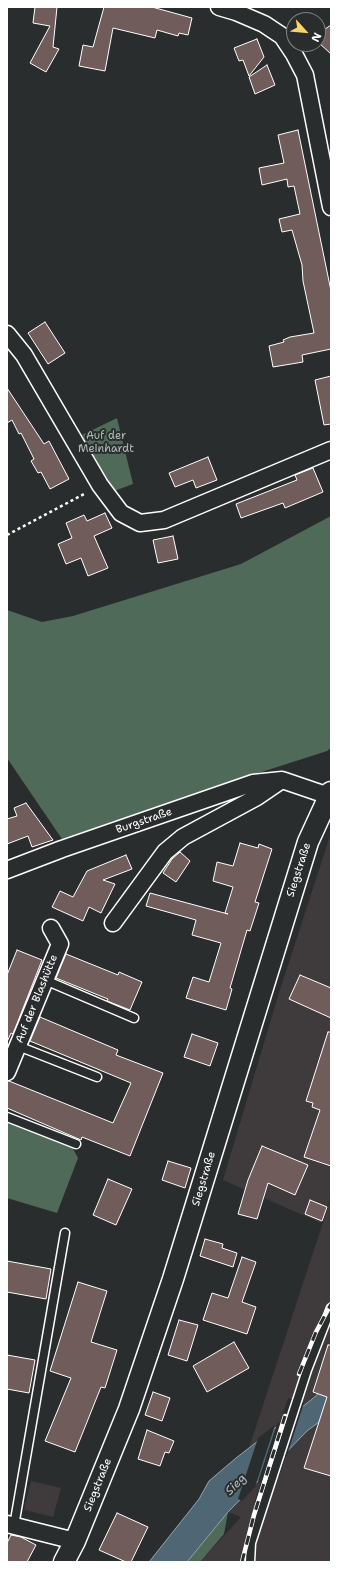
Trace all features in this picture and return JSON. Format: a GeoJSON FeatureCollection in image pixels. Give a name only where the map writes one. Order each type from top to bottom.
{"type":"FeatureCollection","features":[{"type":"Feature","properties":{"kind":"street"},"geometry":{"type":"LineString","coordinates":[[218,7],[236,12],[264,24],[282,36],[294,54],[305,75],[331,207]]}},
{"type":"Feature","properties":{"kind":"street"},"geometry":{"type":"LineString","coordinates":[[7,334],[24,355],[100,485],[121,513],[140,523],[164,520],[331,450]]}},
{"type":"Feature","properties":{"kind":"street"},"geometry":{"type":"LineString","coordinates":[[113,923],[165,852],[182,837],[257,797],[282,780]]}},
{"type":"Feature","properties":{"kind":"street","name":"Burgstraße"},"geometry":{"type":"LineString","coordinates":[[7,870],[62,849],[253,783],[282,780],[330,794]]}},
{"type":"Feature","properties":{"kind":"street","name":"Siegstraße"},"geometry":{"type":"LineString","coordinates":[[64,1562],[75,1541],[129,1409],[174,1279],[308,842],[330,794]]}},
{"type":"Feature","properties":{"kind":"street","name":"Auf der Blashütte"},"geometry":{"type":"LineString","coordinates":[[7,1072],[60,944],[51,928]]}},
{"type":"Feature","properties":{"kind":"street"},"geometry":{"type":"LineString","coordinates":[[11,1525],[75,1541]]}},
{"type":"Feature","properties":{"kind":"lane"},"geometry":{"type":"LineString","coordinates":[[45,980],[134,1018]]}},
{"type":"Feature","properties":{"kind":"lane"},"geometry":{"type":"LineString","coordinates":[[18,1046],[97,1078]]}},
{"type":"Feature","properties":{"kind":"lane"},"geometry":{"type":"LineString","coordinates":[[7,1117],[76,1144]]}},
{"type":"Feature","properties":{"kind":"lane"},"geometry":{"type":"LineString","coordinates":[[11,1525],[65,1233]]}},
{"type":"Feature","properties":{"kind":"lane"},"geometry":{"type":"LineString","coordinates":[[250,1562],[251,1543],[270,1483],[307,1370],[331,1308]]}},
{"type":"Feature","properties":{"kind":"path"},"geometry":{"type":"LineString","coordinates":[[7,535],[100,485]]}},
{"type":"Feature","properties":{"kind":"shaded area"},"geometry":{"type":"Polygon","coordinates":[[[331,833],[331,1196],[321,1223],[223,1180],[278,996],[331,833]]]}},
{"type":"Feature","properties":{"kind":"shaded area"},"geometry":{"type":"Polygon","coordinates":[[[331,1198],[331,1562],[200,1562],[241,1517],[228,1512],[331,1198]],[[288,1398],[254,1503],[279,1477],[304,1403],[288,1398]]]}},
{"type":"Feature","properties":{"kind":"shaded area"},"geometry":{"type":"Polygon","coordinates":[[[31,1481],[61,1488],[53,1517],[24,1510],[31,1481]]]}},
{"type":"Feature","properties":{"kind":"green space","name":"Auf der Meinhardt"},"geometry":{"type":"Polygon","coordinates":[[[117,418],[133,484],[114,491],[82,435],[117,418]]]}},
{"type":"Feature","properties":{"kind":"green space"},"geometry":{"type":"Polygon","coordinates":[[[331,516],[331,748],[327,751],[62,839],[7,758],[7,610],[42,622],[73,616],[241,564],[331,516]]]}},
{"type":"Feature","properties":{"kind":"green space"},"geometry":{"type":"Polygon","coordinates":[[[7,1120],[72,1147],[78,1158],[57,1213],[7,1198],[7,1120]]]}},
{"type":"Feature","properties":{"kind":"green space"},"geometry":{"type":"Polygon","coordinates":[[[228,1512],[224,1534],[200,1562],[187,1562],[228,1512]]]}},
{"type":"Feature","properties":{"kind":"water","name":"Sieg"},"geometry":{"type":"Polygon","coordinates":[[[331,1383],[331,1413],[307,1431],[228,1512],[187,1562],[149,1562],[199,1499],[209,1481],[331,1383]]]}},
{"type":"Feature","properties":{"kind":"pier"},"geometry":{"type":"Polygon","coordinates":[[[304,1403],[287,1455],[257,1485],[277,1424],[304,1403]]]}},
{"type":"Feature","properties":{"kind":"pier"},"geometry":{"type":"Polygon","coordinates":[[[275,1425],[255,1487],[242,1501],[238,1499],[258,1438],[275,1425]]]}},
{"type":"Feature","properties":{"kind":"building"},"geometry":{"type":"Polygon","coordinates":[[[35,7],[57,7],[53,47],[59,49],[46,72],[30,63],[50,26],[33,23],[35,7]]]}},
{"type":"Feature","properties":{"kind":"building"},"geometry":{"type":"Polygon","coordinates":[[[104,7],[152,7],[192,18],[188,35],[179,33],[178,36],[157,30],[155,38],[113,28],[105,71],[79,66],[83,45],[93,47],[104,7]]]}},
{"type":"Feature","properties":{"kind":"building"},"geometry":{"type":"Polygon","coordinates":[[[331,25],[331,54],[326,49],[326,28],[331,25]]]}},
{"type":"Feature","properties":{"kind":"building"},"geometry":{"type":"Polygon","coordinates":[[[257,39],[264,57],[249,76],[243,60],[239,61],[234,48],[257,39]]]}},
{"type":"Feature","properties":{"kind":"building"},"geometry":{"type":"Polygon","coordinates":[[[267,65],[275,85],[255,94],[249,77],[267,65]]]}},
{"type":"Feature","properties":{"kind":"building"},"geometry":{"type":"Polygon","coordinates":[[[298,130],[331,291],[331,349],[302,355],[303,362],[273,367],[269,346],[284,342],[283,340],[290,337],[314,333],[303,281],[302,265],[292,230],[282,232],[279,219],[300,214],[294,186],[288,187],[287,179],[262,185],[259,168],[284,163],[278,135],[298,130]]]}},
{"type":"Feature","properties":{"kind":"building"},"geometry":{"type":"Polygon","coordinates":[[[45,322],[65,353],[48,364],[28,333],[45,322]]]}},
{"type":"Feature","properties":{"kind":"building"},"geometry":{"type":"Polygon","coordinates":[[[331,376],[331,424],[324,425],[315,380],[331,376]]]}},
{"type":"Feature","properties":{"kind":"building"},"geometry":{"type":"Polygon","coordinates":[[[7,388],[44,444],[49,441],[69,479],[50,489],[41,472],[38,473],[31,461],[34,459],[21,433],[19,434],[12,420],[7,423],[7,388]]]}},
{"type":"Feature","properties":{"kind":"building"},"geometry":{"type":"Polygon","coordinates":[[[208,457],[217,480],[196,488],[193,480],[175,487],[169,473],[208,457]]]}},
{"type":"Feature","properties":{"kind":"building"},"geometry":{"type":"Polygon","coordinates":[[[313,468],[323,492],[285,508],[283,503],[241,518],[236,504],[297,480],[295,475],[313,468]]]}},
{"type":"Feature","properties":{"kind":"building"},"geometry":{"type":"Polygon","coordinates":[[[105,513],[112,528],[94,536],[108,568],[88,576],[81,558],[66,564],[58,544],[72,538],[66,523],[84,515],[87,521],[105,513]]]}},
{"type":"Feature","properties":{"kind":"building"},"geometry":{"type":"Polygon","coordinates":[[[173,536],[178,559],[158,563],[153,540],[173,536]]]}},
{"type":"Feature","properties":{"kind":"building"},"geometry":{"type":"Polygon","coordinates":[[[26,803],[53,840],[32,847],[28,836],[7,844],[7,819],[17,816],[14,808],[26,803]]]}},
{"type":"Feature","properties":{"kind":"building"},"geometry":{"type":"Polygon","coordinates":[[[240,843],[258,848],[259,844],[272,849],[255,902],[259,903],[250,931],[247,930],[230,988],[232,989],[226,1010],[186,998],[193,977],[209,982],[221,943],[192,935],[196,920],[146,906],[150,893],[228,914],[225,913],[233,887],[213,881],[217,862],[233,866],[240,843]]]}},
{"type":"Feature","properties":{"kind":"building"},"geometry":{"type":"Polygon","coordinates":[[[180,852],[190,861],[176,882],[163,873],[172,859],[180,852]]]}},
{"type":"Feature","properties":{"kind":"building"},"geometry":{"type":"Polygon","coordinates":[[[126,855],[132,869],[103,880],[115,884],[101,913],[89,907],[83,921],[52,907],[60,891],[73,897],[87,871],[126,855]]]}},
{"type":"Feature","properties":{"kind":"building"},"geometry":{"type":"Polygon","coordinates":[[[17,950],[42,960],[13,1034],[11,1033],[7,1042],[7,975],[17,950]]]}},
{"type":"Feature","properties":{"kind":"building"},"geometry":{"type":"Polygon","coordinates":[[[66,954],[118,975],[119,972],[142,982],[130,1010],[107,1001],[108,999],[56,978],[66,954]]]}},
{"type":"Feature","properties":{"kind":"building"},"geometry":{"type":"Polygon","coordinates":[[[300,975],[331,988],[331,1018],[289,999],[300,975]]]}},
{"type":"Feature","properties":{"kind":"building"},"geometry":{"type":"Polygon","coordinates":[[[40,1017],[118,1050],[116,1055],[163,1073],[130,1156],[82,1137],[81,1140],[7,1108],[7,1081],[9,1081],[113,1123],[131,1083],[30,1041],[40,1017]]]}},
{"type":"Feature","properties":{"kind":"building"},"geometry":{"type":"Polygon","coordinates":[[[328,1032],[331,1032],[331,1166],[304,1157],[320,1110],[312,1107],[313,1103],[306,1101],[328,1032]]]}},
{"type":"Feature","properties":{"kind":"building"},"geometry":{"type":"Polygon","coordinates":[[[192,1034],[218,1043],[210,1066],[184,1057],[192,1034]]]}},
{"type":"Feature","properties":{"kind":"building"},"geometry":{"type":"Polygon","coordinates":[[[262,1146],[308,1165],[295,1195],[268,1183],[257,1219],[238,1214],[248,1180],[262,1146]]]}},
{"type":"Feature","properties":{"kind":"building"},"geometry":{"type":"Polygon","coordinates":[[[168,1161],[191,1168],[185,1188],[162,1180],[168,1161]]]}},
{"type":"Feature","properties":{"kind":"building"},"geometry":{"type":"Polygon","coordinates":[[[108,1179],[132,1189],[116,1225],[93,1215],[108,1179]]]}},
{"type":"Feature","properties":{"kind":"building"},"geometry":{"type":"Polygon","coordinates":[[[310,1200],[327,1207],[322,1221],[305,1214],[310,1200]]]}},
{"type":"Feature","properties":{"kind":"building"},"geometry":{"type":"Polygon","coordinates":[[[205,1239],[223,1244],[222,1248],[237,1253],[233,1267],[200,1256],[205,1239]]]}},
{"type":"Feature","properties":{"kind":"building"},"geometry":{"type":"Polygon","coordinates":[[[242,1257],[256,1262],[242,1302],[256,1307],[247,1334],[203,1320],[212,1293],[228,1298],[242,1257]]]}},
{"type":"Feature","properties":{"kind":"building"},"geometry":{"type":"Polygon","coordinates":[[[7,1261],[51,1269],[46,1299],[7,1292],[7,1261]]]}},
{"type":"Feature","properties":{"kind":"building"},"geometry":{"type":"Polygon","coordinates":[[[78,1282],[107,1291],[91,1342],[117,1350],[105,1388],[101,1387],[75,1452],[45,1441],[71,1378],[50,1371],[78,1282]]]}},
{"type":"Feature","properties":{"kind":"building"},"geometry":{"type":"Polygon","coordinates":[[[179,1320],[198,1325],[187,1361],[168,1355],[179,1320]]]}},
{"type":"Feature","properties":{"kind":"building"},"geometry":{"type":"Polygon","coordinates":[[[234,1342],[249,1368],[207,1392],[193,1366],[234,1342]]]}},
{"type":"Feature","properties":{"kind":"building"},"geometry":{"type":"Polygon","coordinates":[[[328,1345],[331,1345],[331,1476],[304,1468],[327,1397],[313,1392],[328,1345]]]}},
{"type":"Feature","properties":{"kind":"building"},"geometry":{"type":"Polygon","coordinates":[[[7,1355],[35,1360],[29,1393],[7,1389],[7,1355]]]}},
{"type":"Feature","properties":{"kind":"building"},"geometry":{"type":"Polygon","coordinates":[[[153,1392],[170,1398],[162,1421],[145,1415],[153,1392]]]}},
{"type":"Feature","properties":{"kind":"building"},"geometry":{"type":"Polygon","coordinates":[[[147,1430],[174,1441],[169,1453],[165,1452],[160,1466],[138,1459],[147,1430]]]}},
{"type":"Feature","properties":{"kind":"building"},"geometry":{"type":"Polygon","coordinates":[[[117,1513],[148,1527],[131,1562],[126,1562],[99,1550],[117,1513]]]}},
{"type":"Feature","properties":{"kind":"building"},"geometry":{"type":"Polygon","coordinates":[[[11,1535],[21,1537],[36,1545],[27,1562],[7,1562],[7,1543],[11,1535]]]}},
{"type":"Feature","properties":{"kind":"railway"},"geometry":{"type":"LineString","coordinates":[[299,1374],[316,1332],[331,1304]]}},
{"type":"Feature","properties":{"kind":"railway"},"geometry":{"type":"LineString","coordinates":[[242,1562],[254,1515],[285,1416]]}}]}
